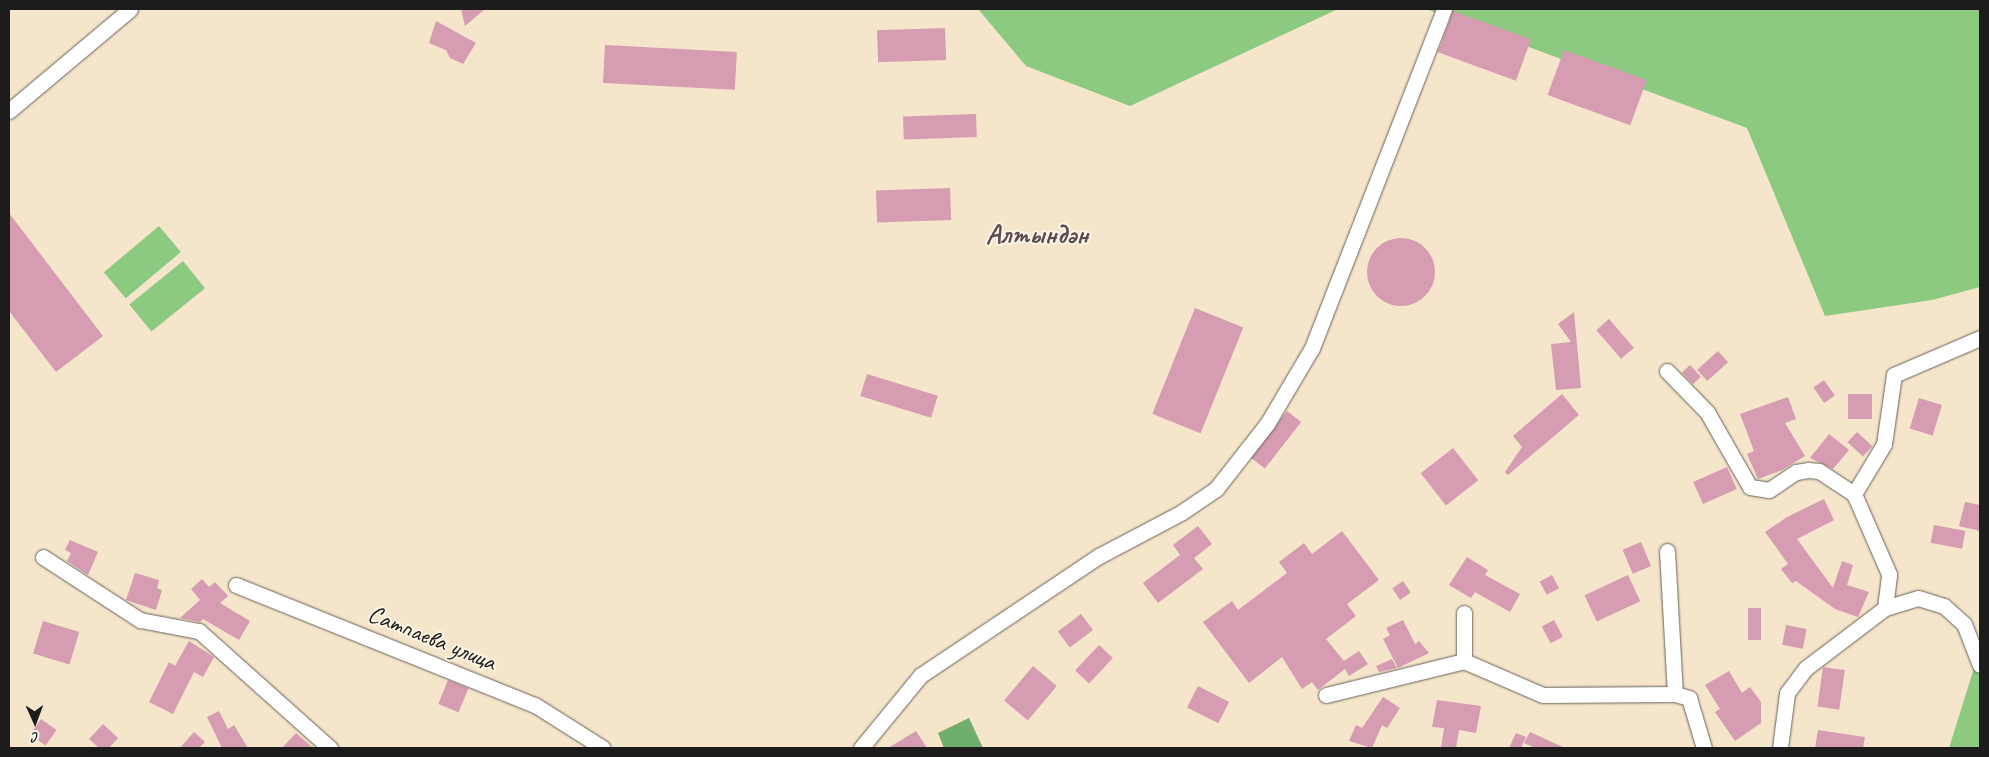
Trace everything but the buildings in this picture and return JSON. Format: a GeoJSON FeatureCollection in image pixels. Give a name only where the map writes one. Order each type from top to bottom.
{"type":"FeatureCollection","features":[{"type":"Feature","properties":{"kind":"street"},"geometry":{"type":"LineString","coordinates":[[9,111],[130,9]]}},
{"type":"Feature","properties":{"kind":"street"},"geometry":{"type":"LineString","coordinates":[[861,748],[922,675],[1099,556],[1182,512],[1221,482],[1267,424],[1312,348],[1444,9]]}},
{"type":"Feature","properties":{"kind":"street"},"geometry":{"type":"LineString","coordinates":[[1854,494],[1884,444],[1894,375],[1980,338]]}},
{"type":"Feature","properties":{"kind":"street"},"geometry":{"type":"LineString","coordinates":[[1667,371],[1707,412],[1750,487],[1769,490],[1796,472],[1808,470],[1819,471],[1854,494],[1889,574],[1885,608]]}},
{"type":"Feature","properties":{"kind":"street"},"geometry":{"type":"LineString","coordinates":[[1667,551],[1675,694]]}},
{"type":"Feature","properties":{"kind":"street"},"geometry":{"type":"LineString","coordinates":[[43,557],[140,620],[199,631],[330,748]]}},
{"type":"Feature","properties":{"kind":"street","name":"Сатпаева улица"},"geometry":{"type":"LineString","coordinates":[[236,585],[535,704],[603,748]]}},
{"type":"Feature","properties":{"kind":"street"},"geometry":{"type":"LineString","coordinates":[[1780,748],[1787,694],[1806,668],[1885,608],[1918,598],[1944,606],[1964,624],[1980,665]]}},
{"type":"Feature","properties":{"kind":"street"},"geometry":{"type":"LineString","coordinates":[[1464,612],[1464,661]]}},
{"type":"Feature","properties":{"kind":"street"},"geometry":{"type":"LineString","coordinates":[[1326,696],[1464,661],[1542,695],[1675,694],[1689,698],[1704,748]]}},
{"type":"Feature","properties":{"kind":"green space"},"geometry":{"type":"Polygon","coordinates":[[[978,9],[1338,9],[1130,106],[1026,66],[978,9]]]}},
{"type":"Feature","properties":{"kind":"green space"},"geometry":{"type":"Polygon","coordinates":[[[1426,9],[1980,9],[1980,287],[1932,300],[1825,316],[1747,128],[1426,9]]]}},
{"type":"Feature","properties":{"kind":"green space"},"geometry":{"type":"Polygon","coordinates":[[[159,226],[181,252],[126,298],[104,272],[159,226]]]}},
{"type":"Feature","properties":{"kind":"green space"},"geometry":{"type":"Polygon","coordinates":[[[183,261],[205,288],[151,332],[129,304],[183,261]]]}},
{"type":"Feature","properties":{"kind":"green space"},"geometry":{"type":"Polygon","coordinates":[[[1980,649],[1980,748],[1949,748],[1980,649]]]}},
{"type":"Feature","properties":{"kind":"green space"},"geometry":{"type":"Polygon","coordinates":[[[969,718],[983,748],[944,748],[938,733],[969,718]]]}},
{"type":"Feature","properties":{"kind":"district","name":"Алтындән"},"geometry":{"type":"Point","coordinates":[1037,234]}}]}
